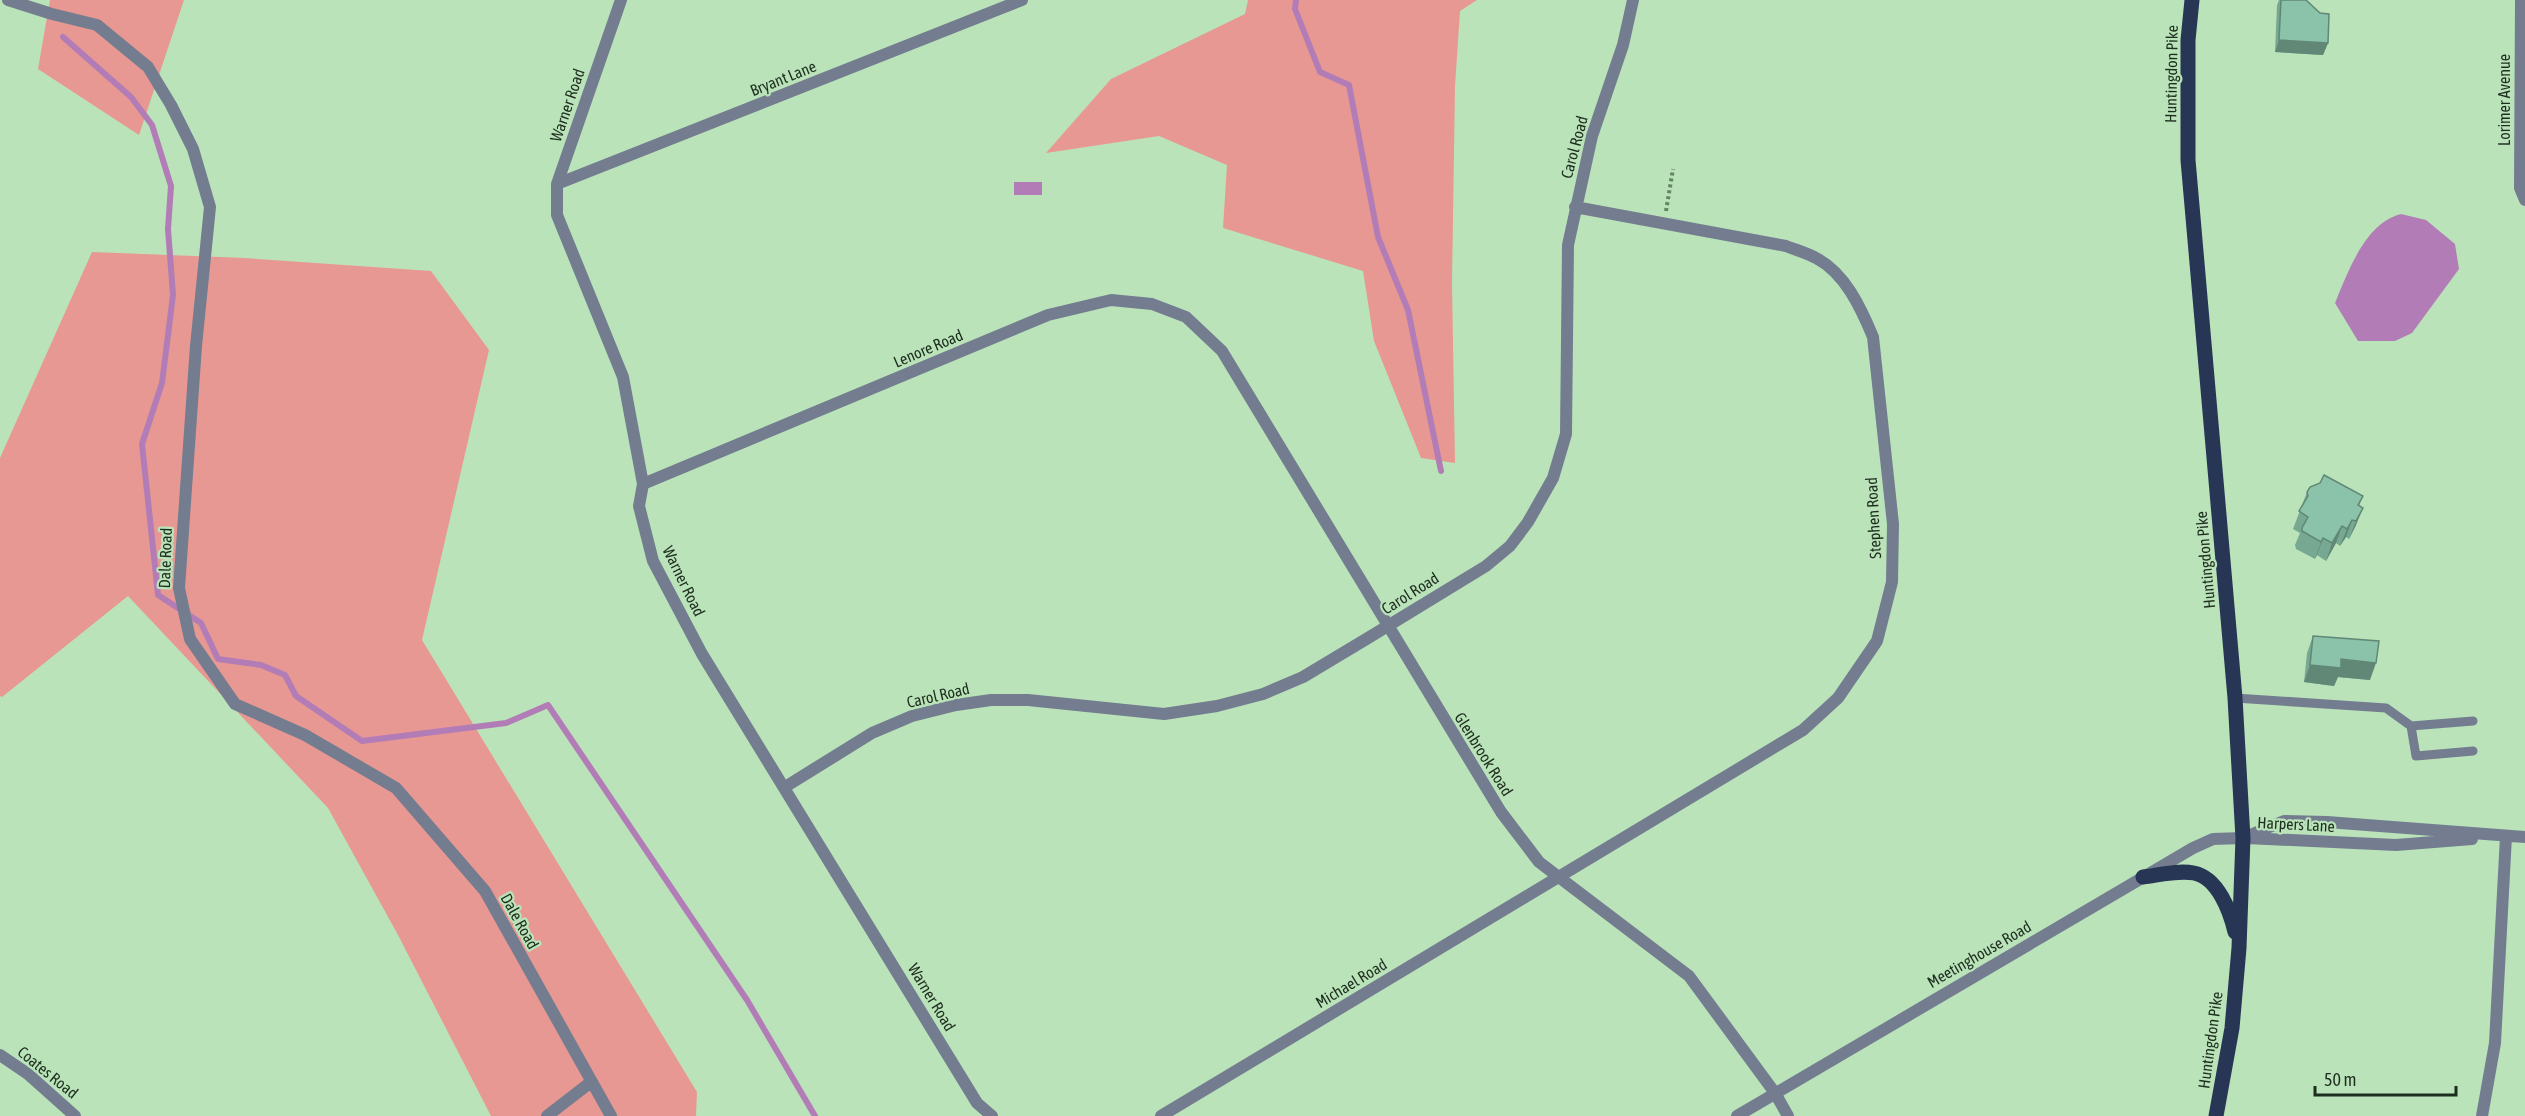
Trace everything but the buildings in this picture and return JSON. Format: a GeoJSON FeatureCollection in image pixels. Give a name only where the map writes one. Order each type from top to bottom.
{"type":"FeatureCollection","features":[{"type":"Feature","properties":{"kind":"main road","name":"Huntingdon Pike"},"geometry":{"type":"LineString","coordinates":[[2192,0],[2188,40],[2188,160],[2235,698],[2243,838],[2240,948],[2232,1028],[2216,1116]]}},
{"type":"Feature","properties":{"kind":"main road"},"geometry":{"type":"LineString","coordinates":[[2143,877],[2195,873],[2206,880],[2227,905],[2240,948]]}},
{"type":"Feature","properties":{"kind":"street","name":"Dale Road"},"geometry":{"type":"LineString","coordinates":[[8,0],[97,25],[148,68],[194,149],[210,207],[196,346],[178,588],[190,639],[235,704],[305,735],[396,788],[485,891],[611,1116]]}},
{"type":"Feature","properties":{"kind":"street","name":"Warner Road"},"geometry":{"type":"LineString","coordinates":[[621,0],[556,184],[557,215],[623,377],[643,484],[639,506],[653,561],[702,654],[977,1103],[992,1116]]}},
{"type":"Feature","properties":{"kind":"street","name":"Bryant Lane"},"geometry":{"type":"LineString","coordinates":[[556,184],[1022,0]]}},
{"type":"Feature","properties":{"kind":"street","name":"Carol Road"},"geometry":{"type":"LineString","coordinates":[[784,787],[872,733],[912,716],[956,705],[991,700],[1028,700],[1164,714],[1217,706],[1263,694],[1303,677],[1387,627],[1486,566],[1510,546],[1528,522],[1553,478],[1566,434],[1568,245],[1593,136],[1623,45],[1633,0]]}},
{"type":"Feature","properties":{"kind":"street","name":"Lorimer Avenue"},"geometry":{"type":"LineString","coordinates":[[2521,0],[2520,188],[2525,200]]}},
{"type":"Feature","properties":{"kind":"street","name":"Stephen Road"},"geometry":{"type":"LineString","coordinates":[[1559,877],[1803,730],[1838,698],[1877,641],[1892,582],[1893,524],[1873,337],[1862,309],[1846,284],[1818,259],[1786,246],[1575,207]]}},
{"type":"Feature","properties":{"kind":"street","name":"Lenore Road"},"geometry":{"type":"LineString","coordinates":[[643,484],[1048,315],[1111,300],[1152,304],[1186,317],[1222,351]]}},
{"type":"Feature","properties":{"kind":"street","name":"Glenbrook Road"},"geometry":{"type":"LineString","coordinates":[[1222,351],[1501,812],[1539,862],[1689,976],[1775,1093],[1788,1116]]}},
{"type":"Feature","properties":{"kind":"street","name":"Harpers Lane"},"geometry":{"type":"LineString","coordinates":[[2243,838],[2284,821],[2327,822],[2525,837]]}},
{"type":"Feature","properties":{"kind":"street"},"geometry":{"type":"LineString","coordinates":[[2482,1116],[2495,1043],[2506,836]]}},
{"type":"Feature","properties":{"kind":"street","name":"Harpers Lane"},"geometry":{"type":"LineString","coordinates":[[2243,838],[2396,845],[2506,836]]}},
{"type":"Feature","properties":{"kind":"street","name":"Meetinghouse Road"},"geometry":{"type":"LineString","coordinates":[[1737,1116],[2193,848],[2213,839],[2243,838]]}},
{"type":"Feature","properties":{"kind":"street","name":"Michael Road"},"geometry":{"type":"LineString","coordinates":[[1161,1116],[1559,877]]}},
{"type":"Feature","properties":{"kind":"street","name":"Coates Road"},"geometry":{"type":"LineString","coordinates":[[0,1055],[28,1074],[75,1116]]}},
{"type":"Feature","properties":{"kind":"street"},"geometry":{"type":"LineString","coordinates":[[547,1116],[591,1082]]}},
{"type":"Feature","properties":{"kind":"lane"},"geometry":{"type":"LineString","coordinates":[[2235,698],[2386,708],[2411,726],[2473,721]]}},
{"type":"Feature","properties":{"kind":"lane"},"geometry":{"type":"LineString","coordinates":[[2411,726],[2416,756],[2473,751]]}},
{"type":"Feature","properties":{"kind":"path"},"geometry":{"type":"LineString","coordinates":[[1666,211],[1673,169]]}},
{"type":"Feature","properties":{"kind":"shaded area"},"geometry":{"type":"Polygon","coordinates":[[[50,0],[184,0],[139,135],[38,69],[50,0]]]}},
{"type":"Feature","properties":{"kind":"shaded area"},"geometry":{"type":"Polygon","coordinates":[[[1248,0],[1477,0],[1460,11],[1455,86],[1452,283],[1455,463],[1421,458],[1374,341],[1363,271],[1223,228],[1227,165],[1159,136],[1046,153],[1111,79],[1245,14],[1248,0]]]}},
{"type":"Feature","properties":{"kind":"shaded area"},"geometry":{"type":"Polygon","coordinates":[[[1014,182],[1042,182],[1042,195],[1014,195],[1014,182]]]}},
{"type":"Feature","properties":{"kind":"shaded area"},"geometry":{"type":"Polygon","coordinates":[[[2401,214],[2426,220],[2455,244],[2459,269],[2412,333],[2395,341],[2358,341],[2335,303],[2359,250],[2377,227],[2401,214]]]}},
{"type":"Feature","properties":{"kind":"shaded area"},"geometry":{"type":"Polygon","coordinates":[[[92,252],[245,258],[431,271],[489,350],[422,640],[697,1092],[696,1116],[491,1116],[398,935],[328,808],[128,596],[2,697],[0,696],[0,458],[92,252]]]}},
{"type":"Feature","properties":{"kind":"waterway"},"geometry":{"type":"LineString","coordinates":[[1296,0],[1295,9],[1320,72],[1349,85],[1378,237],[1408,310],[1441,471]]}},
{"type":"Feature","properties":{"kind":"waterway"},"geometry":{"type":"LineString","coordinates":[[63,37],[131,97],[152,125],[171,186],[168,229],[173,295],[162,383],[142,444],[158,595],[201,623],[218,659],[261,665],[285,675],[296,696],[362,741],[506,723],[548,705],[747,1000],[815,1116]]}}]}
